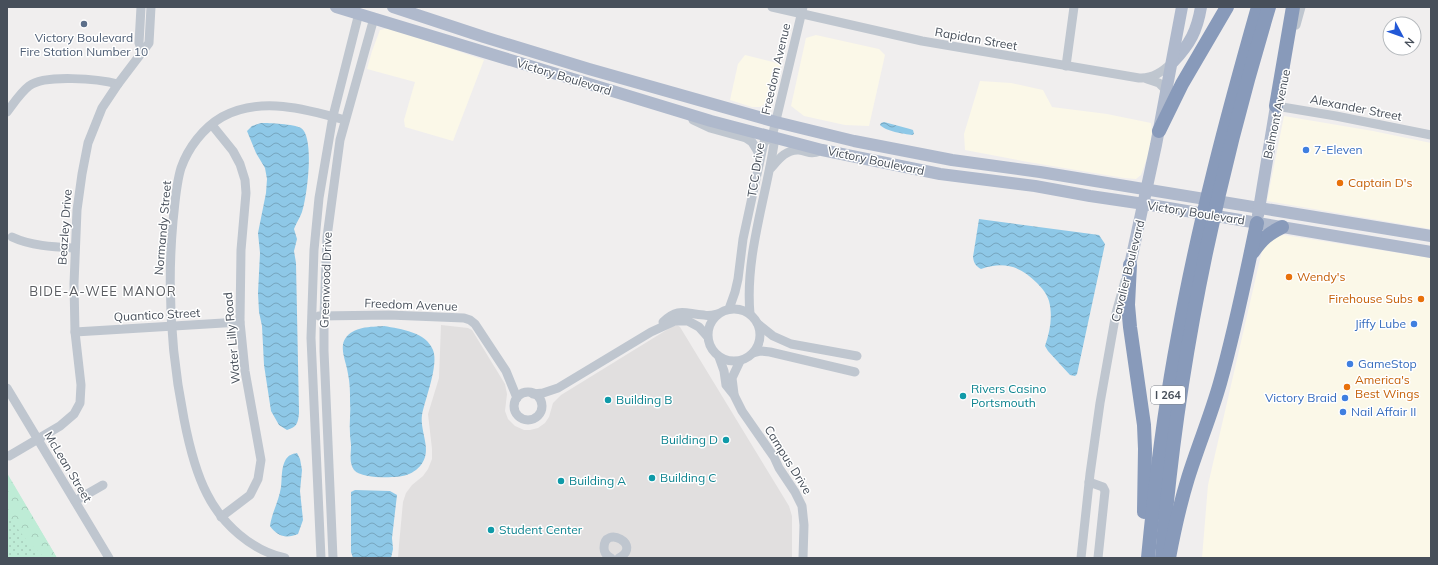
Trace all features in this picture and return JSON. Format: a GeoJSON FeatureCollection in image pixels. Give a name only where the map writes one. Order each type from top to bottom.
{"type":"FeatureCollection","features":[{"type":"Feature","properties":{"kind":"highway"},"geometry":{"type":"LineString","coordinates":[[1159,131],[1182,84],[1227,7]]}},
{"type":"Feature","properties":{"kind":"highway","name":"I 264"},"geometry":{"type":"LineString","coordinates":[[1148,558],[1156,476],[1177,337],[1205,235],[1258,7]]}},
{"type":"Feature","properties":{"kind":"highway","name":"I 264"},"geometry":{"type":"LineString","coordinates":[[1216,184],[1269,7]]}},
{"type":"Feature","properties":{"kind":"highway"},"geometry":{"type":"LineString","coordinates":[[1276,106],[1293,7]]}},
{"type":"Feature","properties":{"kind":"highway"},"geometry":{"type":"LineString","coordinates":[[1169,558],[1188,478],[1220,384],[1242,297],[1257,223]]}},
{"type":"Feature","properties":{"kind":"highway"},"geometry":{"type":"LineString","coordinates":[[1250,256],[1262,239],[1268,234],[1282,227]]}},
{"type":"Feature","properties":{"kind":"highway","name":"I 264"},"geometry":{"type":"LineString","coordinates":[[1162,558],[1176,426],[1194,316],[1205,235]]}},
{"type":"Feature","properties":{"kind":"highway"},"geometry":{"type":"LineString","coordinates":[[1130,265],[1128,285],[1130,327],[1144,431],[1144,558]]}},
{"type":"Feature","properties":{"kind":"main road","name":"Victory Boulevard"},"geometry":{"type":"LineString","coordinates":[[336,7],[376,12],[469,48],[676,111],[822,150],[940,174],[1036,186],[1431,252]]}},
{"type":"Feature","properties":{"kind":"main road","name":"Victory Boulevard"},"geometry":{"type":"LineString","coordinates":[[393,7],[484,38],[589,69],[776,122],[840,138],[916,153],[1147,189],[1431,236]]}},
{"type":"Feature","properties":{"kind":"main road","name":"Cavalier Boulevard"},"geometry":{"type":"LineString","coordinates":[[1130,265],[1173,62],[1182,7]]}},
{"type":"Feature","properties":{"kind":"main road","name":"Cavalier Boulevard"},"geometry":{"type":"LineString","coordinates":[[1173,62],[1183,51],[1194,34],[1201,7]]}},
{"type":"Feature","properties":{"kind":"main road","name":"Belmont Avenue"},"geometry":{"type":"LineString","coordinates":[[1257,223],[1276,106]]}},
{"type":"Feature","properties":{"kind":"street"},"geometry":{"type":"LineString","coordinates":[[141,7],[139,43],[142,51]]}},
{"type":"Feature","properties":{"kind":"street","name":"Beazley Drive"},"geometry":{"type":"LineString","coordinates":[[9,456],[68,419],[80,403],[81,385],[75,332],[74,248],[81,181],[88,143],[102,108],[149,43],[151,7]]}},
{"type":"Feature","properties":{"kind":"street","name":"Rapidan Street"},"geometry":{"type":"LineString","coordinates":[[772,7],[802,11],[922,42],[1147,79],[1160,83],[1167,91]]}},
{"type":"Feature","properties":{"kind":"street"},"geometry":{"type":"LineString","coordinates":[[1066,66],[1074,7]]}},
{"type":"Feature","properties":{"kind":"street","name":"Belmont Avenue"},"geometry":{"type":"LineString","coordinates":[[1276,106],[1301,7]]}},
{"type":"Feature","properties":{"kind":"street","name":"Greenwood Drive"},"geometry":{"type":"LineString","coordinates":[[321,558],[313,382],[312,316],[314,250],[319,198],[333,116],[360,10]]}},
{"type":"Feature","properties":{"kind":"street","name":"Freedom Avenue"},"geometry":{"type":"LineString","coordinates":[[772,137],[802,11]]}},
{"type":"Feature","properties":{"kind":"street","name":"Greenwood Drive"},"geometry":{"type":"LineString","coordinates":[[333,558],[324,316],[327,237],[340,140],[376,12]]}},
{"type":"Feature","properties":{"kind":"street"},"geometry":{"type":"LineString","coordinates":[[1147,79],[1173,62]]}},
{"type":"Feature","properties":{"kind":"street"},"geometry":{"type":"LineString","coordinates":[[7,112],[25,90],[38,82],[53,80],[94,80],[118,84]]}},
{"type":"Feature","properties":{"kind":"street","name":"Normandy Street"},"geometry":{"type":"LineString","coordinates":[[285,558],[268,553],[255,546],[233,529],[221,517],[202,485],[187,438],[177,379],[172,327],[170,273],[171,242],[179,177],[187,156],[202,133],[221,118],[234,112],[255,106],[283,106],[333,116],[345,120]]}},
{"type":"Feature","properties":{"kind":"street","name":"Alexander Street"},"geometry":{"type":"LineString","coordinates":[[1276,106],[1336,116],[1431,135]]}},
{"type":"Feature","properties":{"kind":"street"},"geometry":{"type":"LineString","coordinates":[[676,111],[710,128],[746,138],[752,142],[760,158]]}},
{"type":"Feature","properties":{"kind":"street","name":"Water Lilly Road"},"geometry":{"type":"LineString","coordinates":[[212,125],[233,151],[240,164],[245,180],[246,193],[241,250],[240,322],[245,371],[261,460],[261,470],[255,487],[250,495],[221,517]]}},
{"type":"Feature","properties":{"kind":"street","name":"TCC Drive"},"geometry":{"type":"LineString","coordinates":[[729,309],[736,292],[743,239],[760,158],[764,142],[772,137],[774,144],[770,169],[751,266],[749,298],[750,314]]}},
{"type":"Feature","properties":{"kind":"street"},"geometry":{"type":"LineString","coordinates":[[770,169],[779,157],[788,152],[798,150],[812,154],[822,150]]}},
{"type":"Feature","properties":{"kind":"street"},"geometry":{"type":"LineString","coordinates":[[12,237],[34,244],[74,248]]}},
{"type":"Feature","properties":{"kind":"street","name":"Cavalier Boulevard"},"geometry":{"type":"LineString","coordinates":[[1081,558],[1089,482],[1100,403],[1118,307],[1130,265]]}},
{"type":"Feature","properties":{"kind":"street"},"geometry":{"type":"LineString","coordinates":[[758,324],[760,333],[759,342],[750,356],[735,362],[726,361],[719,357],[710,348],[707,336],[708,328],[712,319],[717,314],[736,308],[750,314],[758,324],[773,336],[792,344],[856,356]]}},
{"type":"Feature","properties":{"kind":"street","name":"Freedom Avenue"},"geometry":{"type":"LineString","coordinates":[[651,332],[666,318],[677,312],[704,315],[717,314]]}},
{"type":"Feature","properties":{"kind":"street","name":"Freedom Avenue"},"geometry":{"type":"LineString","coordinates":[[312,316],[389,315],[464,318],[470,320],[476,324],[506,371],[517,398]]}},
{"type":"Feature","properties":{"kind":"street","name":"Freedom Avenue"},"geometry":{"type":"LineString","coordinates":[[558,388],[546,401],[540,412],[534,418],[525,420],[517,415],[514,407],[517,398],[520,395],[543,393],[558,388],[651,332],[675,320],[688,321],[699,327],[707,336]]}},
{"type":"Feature","properties":{"kind":"street","name":"Quantico Street"},"geometry":{"type":"LineString","coordinates":[[75,332],[240,322]]}},
{"type":"Feature","properties":{"kind":"street"},"geometry":{"type":"LineString","coordinates":[[753,353],[761,351],[770,352],[855,372]]}},
{"type":"Feature","properties":{"kind":"street","name":"Campus Drive"},"geometry":{"type":"LineString","coordinates":[[719,357],[724,371],[726,385],[774,457],[802,506],[804,525],[803,558]]}},
{"type":"Feature","properties":{"kind":"street","name":"Campus Drive"},"geometry":{"type":"LineString","coordinates":[[734,395],[732,378],[740,360]]}},
{"type":"Feature","properties":{"kind":"street","name":"Freedom Avenue"},"geometry":{"type":"LineString","coordinates":[[506,371],[522,388],[539,399],[541,408]]}},
{"type":"Feature","properties":{"kind":"street","name":"McLean Street"},"geometry":{"type":"LineString","coordinates":[[7,388],[110,558]]}},
{"type":"Feature","properties":{"kind":"street"},"geometry":{"type":"LineString","coordinates":[[1089,482],[1103,487],[1105,491],[1098,558]]}},
{"type":"Feature","properties":{"kind":"street"},"geometry":{"type":"LineString","coordinates":[[75,501],[103,485]]}},
{"type":"Feature","properties":{"kind":"street"},"geometry":{"type":"LineString","coordinates":[[611,558],[606,554],[604,547],[607,540],[613,537],[621,538],[626,544],[626,551],[621,558]]}},
{"type":"Feature","properties":{"kind":"shaded area"},"geometry":{"type":"Polygon","coordinates":[[[389,28],[484,60],[453,141],[405,127],[404,120],[415,82],[367,69],[380,30],[389,28]]]}},
{"type":"Feature","properties":{"kind":"shaded area"},"geometry":{"type":"Polygon","coordinates":[[[816,35],[879,49],[885,55],[869,126],[845,125],[804,116],[791,106],[806,38],[816,35]]]}},
{"type":"Feature","properties":{"kind":"shaded area"},"geometry":{"type":"Polygon","coordinates":[[[745,55],[781,64],[774,98],[760,107],[752,107],[730,100],[738,64],[745,55]]]}},
{"type":"Feature","properties":{"kind":"shaded area"},"geometry":{"type":"Polygon","coordinates":[[[980,81],[1011,83],[1043,90],[1052,107],[1107,114],[1151,123],[1152,134],[1148,155],[1141,175],[1136,179],[1124,178],[965,150],[964,134],[980,81]]]}},
{"type":"Feature","properties":{"kind":"shaded area"},"geometry":{"type":"Polygon","coordinates":[[[1284,116],[1373,131],[1431,143],[1431,229],[1267,201],[1284,116]]]}},
{"type":"Feature","properties":{"kind":"shaded area"},"geometry":{"type":"Polygon","coordinates":[[[1284,235],[1431,258],[1431,558],[1202,558],[1208,485],[1264,242],[1271,237],[1284,235]]]}},
{"type":"Feature","properties":{"kind":"shaded area"},"geometry":{"type":"Polygon","coordinates":[[[441,325],[468,328],[472,330],[505,384],[507,394],[505,411],[508,419],[515,426],[524,430],[530,430],[538,428],[545,423],[549,417],[553,403],[561,395],[673,326],[677,325],[680,327],[789,506],[792,516],[792,558],[398,558],[403,502],[406,493],[412,485],[423,476],[432,459],[428,414],[439,378],[441,325]]]}},
{"type":"Feature","properties":{"kind":"green space"},"geometry":{"type":"Polygon","coordinates":[[[7,473],[57,558],[45,558],[28,542],[7,515],[7,473]]]}},
{"type":"Feature","properties":{"kind":"green space"},"geometry":{"type":"Polygon","coordinates":[[[7,474],[57,558],[7,558],[7,474]]]}},
{"type":"Feature","properties":{"kind":"water"},"geometry":{"type":"Polygon","coordinates":[[[884,122],[913,130],[914,134],[904,134],[886,129],[880,125],[884,122]]]}},
{"type":"Feature","properties":{"kind":"water"},"geometry":{"type":"Polygon","coordinates":[[[261,123],[287,125],[301,128],[308,143],[309,168],[306,194],[301,214],[294,229],[297,239],[294,251],[296,263],[299,413],[296,424],[287,430],[279,425],[271,411],[264,365],[262,326],[259,312],[258,293],[260,253],[258,233],[266,193],[267,179],[265,168],[256,153],[247,131],[252,126],[261,123]]]}},
{"type":"Feature","properties":{"kind":"water"},"geometry":{"type":"Polygon","coordinates":[[[979,219],[1099,235],[1105,244],[1077,374],[1075,376],[1070,375],[1045,346],[1050,329],[1051,313],[1048,298],[1041,287],[1031,277],[1018,269],[1004,265],[997,265],[981,269],[974,261],[973,257],[979,219]]]}},
{"type":"Feature","properties":{"kind":"water"},"geometry":{"type":"Polygon","coordinates":[[[384,326],[405,330],[419,335],[430,344],[434,356],[433,373],[422,415],[422,426],[426,447],[425,457],[420,466],[412,473],[397,477],[366,476],[354,470],[351,461],[350,388],[343,351],[343,343],[348,335],[357,329],[384,326]]]}},
{"type":"Feature","properties":{"kind":"water"},"geometry":{"type":"Polygon","coordinates":[[[297,453],[302,470],[300,491],[303,520],[298,534],[294,536],[282,536],[270,526],[280,492],[284,462],[289,456],[297,453]]]}},
{"type":"Feature","properties":{"kind":"water"},"geometry":{"type":"Polygon","coordinates":[[[355,490],[390,491],[397,495],[391,558],[353,558],[351,552],[351,492],[355,490]]]}},
{"type":"Feature","properties":{"kind":"place","name":"Victory Boulevard Fire Station Number 10"},"geometry":{"type":"Point","coordinates":[84,24]}},
{"type":"Feature","properties":{"kind":"place","name":"7-Eleven"},"geometry":{"type":"Point","coordinates":[1306,150]}},
{"type":"Feature","properties":{"kind":"place","name":"Captain D's"},"geometry":{"type":"Point","coordinates":[1340,183]}},
{"type":"Feature","properties":{"kind":"place","name":"Wendy's"},"geometry":{"type":"Point","coordinates":[1289,277]}},
{"type":"Feature","properties":{"kind":"place","name":"Firehouse Subs"},"geometry":{"type":"Point","coordinates":[1421,299]}},
{"type":"Feature","properties":{"kind":"place","name":"Jiffy Lube"},"geometry":{"type":"Point","coordinates":[1414,324]}},
{"type":"Feature","properties":{"kind":"place","name":"GameStop"},"geometry":{"type":"Point","coordinates":[1350,364]}},
{"type":"Feature","properties":{"kind":"place","name":"America's Best Wings"},"geometry":{"type":"Point","coordinates":[1347,387]}},
{"type":"Feature","properties":{"kind":"place","name":"Rivers Casino Portsmouth"},"geometry":{"type":"Point","coordinates":[963,396]}},
{"type":"Feature","properties":{"kind":"place","name":"Victory Braid"},"geometry":{"type":"Point","coordinates":[1345,398]}},
{"type":"Feature","properties":{"kind":"place","name":"Building B"},"geometry":{"type":"Point","coordinates":[608,400]}},
{"type":"Feature","properties":{"kind":"place","name":"Nail Affair II"},"geometry":{"type":"Point","coordinates":[1343,412]}},
{"type":"Feature","properties":{"kind":"place","name":"Building D"},"geometry":{"type":"Point","coordinates":[726,440]}},
{"type":"Feature","properties":{"kind":"place","name":"Building C"},"geometry":{"type":"Point","coordinates":[652,478]}},
{"type":"Feature","properties":{"kind":"place","name":"Building A"},"geometry":{"type":"Point","coordinates":[561,481]}},
{"type":"Feature","properties":{"kind":"place","name":"Student Center"},"geometry":{"type":"Point","coordinates":[491,530]}},
{"type":"Feature","properties":{"kind":"district","name":"BIDE-A-WEE MANOR"},"geometry":{"type":"Point","coordinates":[103,291]}}]}
